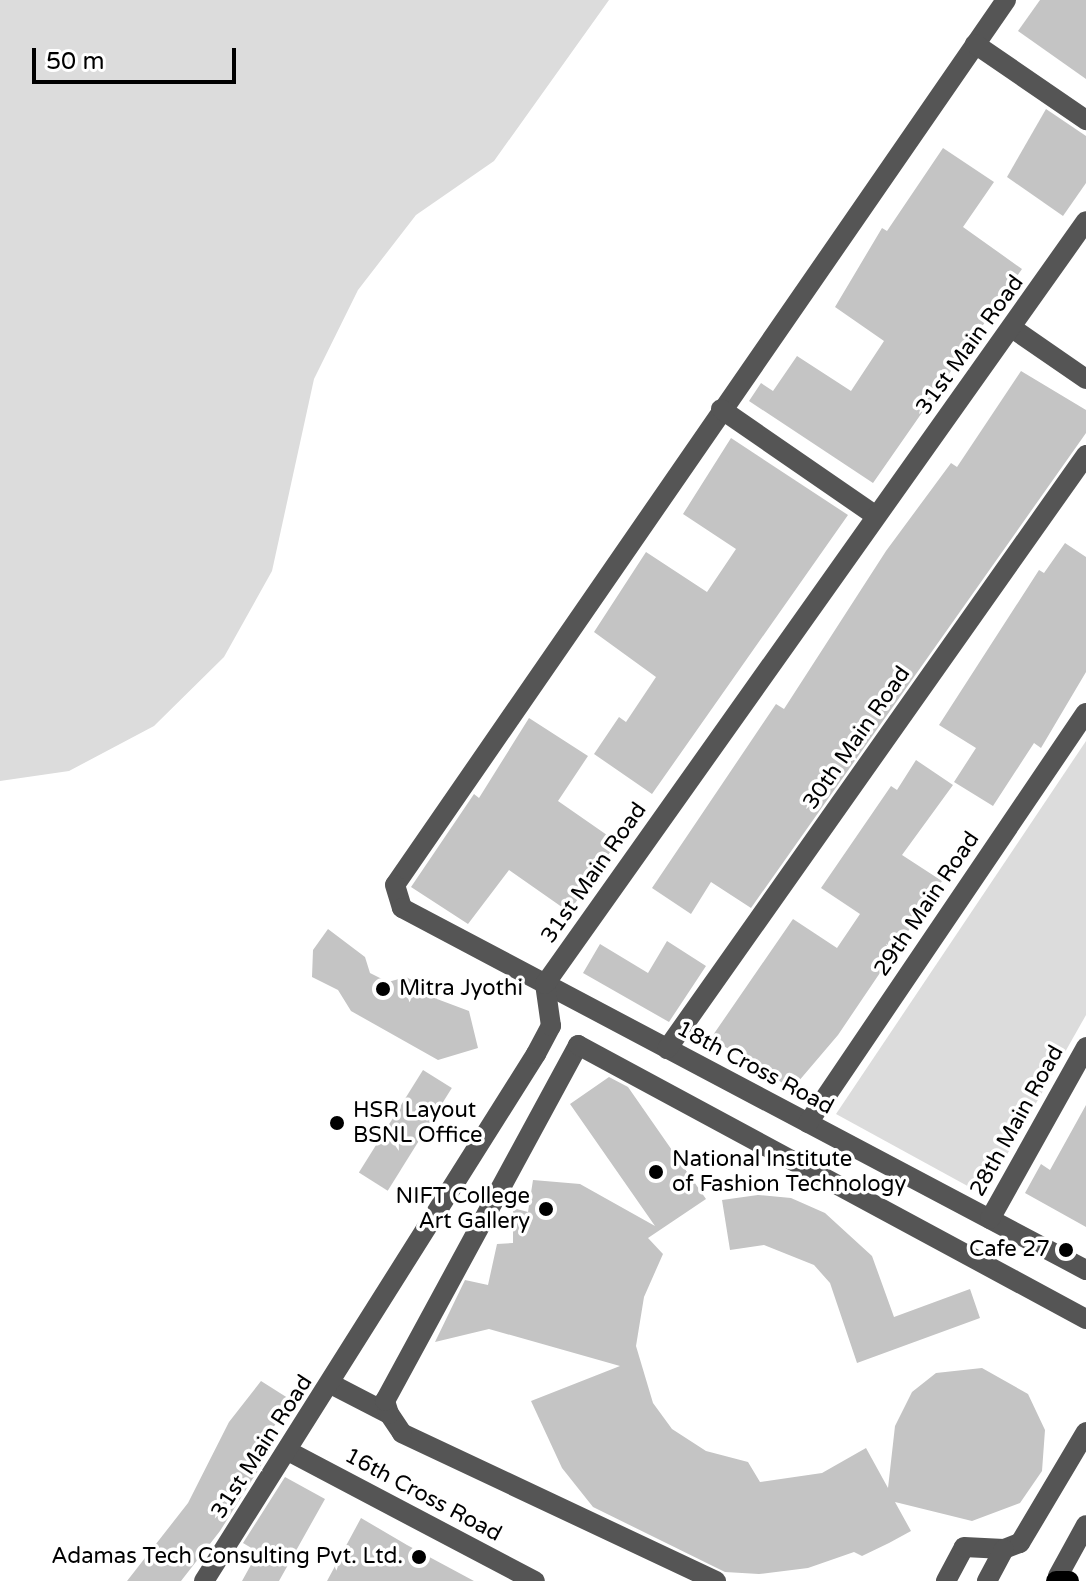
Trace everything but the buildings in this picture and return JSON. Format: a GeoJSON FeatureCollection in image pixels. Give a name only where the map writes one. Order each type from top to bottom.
{"type":"FeatureCollection","features":[{"type":"Feature","properties":{"kind":"street"},"geometry":{"type":"LineString","coordinates":[[876,516],[721,409],[1006,0]]}},
{"type":"Feature","properties":{"kind":"street"},"geometry":{"type":"LineString","coordinates":[[975,44],[1086,120]]}},
{"type":"Feature","properties":{"kind":"street","name":"31st Main Road"},"geometry":{"type":"LineString","coordinates":[[204,1581],[331,1384],[551,1026],[545,984],[1086,221]]}},
{"type":"Feature","properties":{"kind":"street"},"geometry":{"type":"LineString","coordinates":[[1012,328],[1086,379]]}},
{"type":"Feature","properties":{"kind":"street","name":"18th Cross Road"},"geometry":{"type":"LineString","coordinates":[[721,409],[411,856],[395,885],[402,908],[1086,1270]]}},
{"type":"Feature","properties":{"kind":"street","name":"30th Main Road"},"geometry":{"type":"LineString","coordinates":[[667,1049],[1086,455]]}},
{"type":"Feature","properties":{"kind":"street","name":"29th Main Road"},"geometry":{"type":"LineString","coordinates":[[808,1123],[1086,713]]}},
{"type":"Feature","properties":{"kind":"street"},"geometry":{"type":"LineString","coordinates":[[716,1581],[402,1433],[389,1414],[385,1401],[578,1045],[1086,1319]]}},
{"type":"Feature","properties":{"kind":"street","name":"28th Main Road"},"geometry":{"type":"LineString","coordinates":[[990,1219],[1086,1047]]}},
{"type":"Feature","properties":{"kind":"street"},"geometry":{"type":"LineString","coordinates":[[331,1384],[389,1414]]}},
{"type":"Feature","properties":{"kind":"street"},"geometry":{"type":"LineString","coordinates":[[946,1581],[964,1547],[1004,1549],[1020,1543],[1039,1520],[1086,1432]]}},
{"type":"Feature","properties":{"kind":"street","name":"16th Cross Road"},"geometry":{"type":"LineString","coordinates":[[288,1451],[535,1581]]}},
{"type":"Feature","properties":{"kind":"street"},"geometry":{"type":"LineString","coordinates":[[1061,1579],[1086,1525]]}},
{"type":"Feature","properties":{"kind":"street"},"geometry":{"type":"LineString","coordinates":[[987,1581],[1004,1549]]}},
{"type":"Feature","properties":{"kind":"shaded area"},"geometry":{"type":"Polygon","coordinates":[[[0,0],[609,0],[494,161],[416,215],[358,290],[314,379],[272,571],[224,657],[154,726],[69,771],[0,781],[0,0]]]}},
{"type":"Feature","properties":{"kind":"shaded area"},"geometry":{"type":"Polygon","coordinates":[[[1086,741],[1086,1015],[984,1195],[836,1114],[1086,741]]]}},
{"type":"Feature","properties":{"kind":"place","name":"Mitra Jyothi"},"geometry":{"type":"Point","coordinates":[383,989]}},
{"type":"Feature","properties":{"kind":"place","name":"HSR Layout BSNL Office"},"geometry":{"type":"Point","coordinates":[337,1123]}},
{"type":"Feature","properties":{"kind":"place","name":"National Institute of Fashion Technology"},"geometry":{"type":"Point","coordinates":[656,1172]}},
{"type":"Feature","properties":{"kind":"place","name":"NIFT College Art Gallery"},"geometry":{"type":"Point","coordinates":[546,1209]}},
{"type":"Feature","properties":{"kind":"place","name":"Cafe 27"},"geometry":{"type":"Point","coordinates":[1066,1250]}},
{"type":"Feature","properties":{"kind":"place","name":"Adamas Tech Consulting Pvt. Ltd."},"geometry":{"type":"Point","coordinates":[419,1557]}}]}
